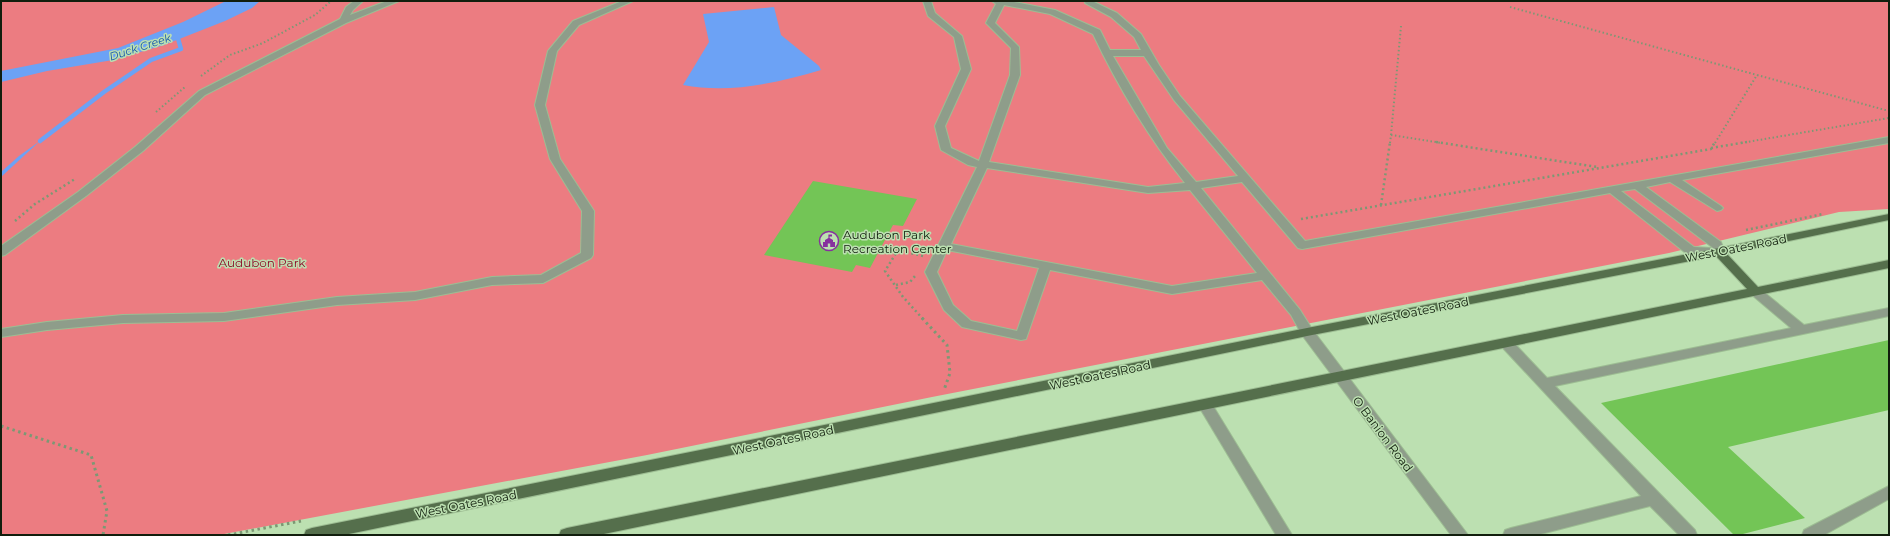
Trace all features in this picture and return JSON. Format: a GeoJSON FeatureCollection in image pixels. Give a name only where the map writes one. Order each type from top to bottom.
{"type":"FeatureCollection","features":[{"type":"Feature","properties":{"kind":"main road","name":"West Oates Road"},"geometry":{"type":"LineString","coordinates":[[312,535],[1307,332],[1719,252],[1889,217]]}},
{"type":"Feature","properties":{"kind":"main road"},"geometry":{"type":"LineString","coordinates":[[1719,252],[1756,292]]}},
{"type":"Feature","properties":{"kind":"main road"},"geometry":{"type":"LineString","coordinates":[[567,535],[1341,378],[1889,264]]}},
{"type":"Feature","properties":{"kind":"street"},"geometry":{"type":"LineString","coordinates":[[343,21],[349,9],[359,1]]}},
{"type":"Feature","properties":{"kind":"street"},"geometry":{"type":"LineString","coordinates":[[1,252],[82,194],[139,149],[202,93],[343,21],[395,1]]}},
{"type":"Feature","properties":{"kind":"street"},"geometry":{"type":"LineString","coordinates":[[1,333],[47,326],[123,319],[224,317],[337,301],[415,296],[492,281],[543,279],[587,255],[588,211],[556,159],[540,105],[551,58],[554,51],[576,23],[629,1]]}},
{"type":"Feature","properties":{"kind":"street"},"geometry":{"type":"LineString","coordinates":[[927,1],[931,14],[958,36],[966,69],[940,126],[946,150],[972,164],[1148,190],[1194,186],[1245,178]]}},
{"type":"Feature","properties":{"kind":"street"},"geometry":{"type":"LineString","coordinates":[[998,1],[990,23],[1015,47],[1015,75],[983,165],[931,272],[948,308],[967,324],[1021,336],[1046,266]]}},
{"type":"Feature","properties":{"kind":"street","name":"O Banion Road"},"geometry":{"type":"LineString","coordinates":[[998,1],[1052,12],[1097,32],[1106,53],[1163,149],[1296,313],[1307,332],[1460,535]]}},
{"type":"Feature","properties":{"kind":"street"},"geometry":{"type":"LineString","coordinates":[[1088,4],[1114,15],[1138,36],[1154,66],[1177,98],[1302,245],[1889,140]]}},
{"type":"Feature","properties":{"kind":"street"},"geometry":{"type":"LineString","coordinates":[[1106,53],[1148,53]]}},
{"type":"Feature","properties":{"kind":"street"},"geometry":{"type":"LineString","coordinates":[[1672,179],[1717,208]]}},
{"type":"Feature","properties":{"kind":"street"},"geometry":{"type":"LineString","coordinates":[[1611,189],[1691,251],[1719,252],[1717,245],[1637,185]]}},
{"type":"Feature","properties":{"kind":"street"},"geometry":{"type":"LineString","coordinates":[[944,246],[1172,290],[1266,275]]}},
{"type":"Feature","properties":{"kind":"street"},"geometry":{"type":"LineString","coordinates":[[1756,292],[1801,329]]}},
{"type":"Feature","properties":{"kind":"street"},"geometry":{"type":"LineString","coordinates":[[1544,383],[1889,312]]}},
{"type":"Feature","properties":{"kind":"street"},"geometry":{"type":"LineString","coordinates":[[1506,344],[1689,535]]}},
{"type":"Feature","properties":{"kind":"street"},"geometry":{"type":"LineString","coordinates":[[1205,405],[1284,535]]}},
{"type":"Feature","properties":{"kind":"street"},"geometry":{"type":"LineString","coordinates":[[1810,535],[1889,492]]}},
{"type":"Feature","properties":{"kind":"street"},"geometry":{"type":"LineString","coordinates":[[1514,535],[1653,499]]}},
{"type":"Feature","properties":{"kind":"path"},"geometry":{"type":"LineString","coordinates":[[1510,7],[1889,111]]}},
{"type":"Feature","properties":{"kind":"path"},"geometry":{"type":"LineString","coordinates":[[1380,205],[1390,134],[1401,26]]}},
{"type":"Feature","properties":{"kind":"path"},"geometry":{"type":"LineString","coordinates":[[1711,148],[1757,75]]}},
{"type":"Feature","properties":{"kind":"path"},"geometry":{"type":"LineString","coordinates":[[1297,220],[1889,118]]}},
{"type":"Feature","properties":{"kind":"path"},"geometry":{"type":"LineString","coordinates":[[1390,134],[1599,168]]}},
{"type":"Feature","properties":{"kind":"path"},"geometry":{"type":"LineString","coordinates":[[930,257],[898,250],[885,271],[903,296],[947,345],[950,373],[942,396]]}},
{"type":"Feature","properties":{"kind":"path"},"geometry":{"type":"LineString","coordinates":[[896,286],[910,282],[920,270]]}},
{"type":"Feature","properties":{"kind":"path"},"geometry":{"type":"LineString","coordinates":[[1,426],[90,455],[107,511],[103,535]]}},
{"type":"Feature","properties":{"kind":"green space","name":"Audubon Park"},"geometry":{"type":"Polygon","coordinates":[[[1,1],[1889,1],[1889,209],[1839,212],[1669,253],[932,397],[647,455],[219,535],[1,535],[1,1]]]}},
{"type":"Feature","properties":{"kind":"water","name":"Duck Creek"},"geometry":{"type":"Polygon","coordinates":[[[226,1],[260,1],[252,8],[225,21],[164,45],[113,60],[47,71],[1,82],[1,71],[118,48],[183,22],[226,1]]]}},
{"type":"Feature","properties":{"kind":"water"},"geometry":{"type":"Polygon","coordinates":[[[774,7],[781,35],[819,66],[821,70],[770,83],[735,88],[683,85],[709,42],[703,14],[774,7]]]}},
{"type":"Feature","properties":{"kind":"water"},"geometry":{"type":"Polygon","coordinates":[[[40,141],[1,177],[1,172],[19,156],[40,141]]]}},
{"type":"Feature","properties":{"kind":"building","name":"Audubon Park Recreation Center"},"geometry":{"type":"Polygon","coordinates":[[[813,181],[917,199],[903,226],[893,225],[870,268],[856,265],[852,272],[764,255],[813,181]]]}},
{"type":"Feature","properties":{"kind":"building"},"geometry":{"type":"Polygon","coordinates":[[[1889,340],[1889,410],[1728,447],[1805,518],[1739,535],[1734,535],[1601,403],[1889,340]]]}},
{"type":"Feature","properties":{"kind":"waterway"},"geometry":{"type":"LineString","coordinates":[[40,141],[104,92],[151,60],[181,49],[177,35]]}},
{"type":"Feature","properties":{"kind":"place","name":"Audubon Park Recreation Center"},"geometry":{"type":"Point","coordinates":[829,241]}}]}
